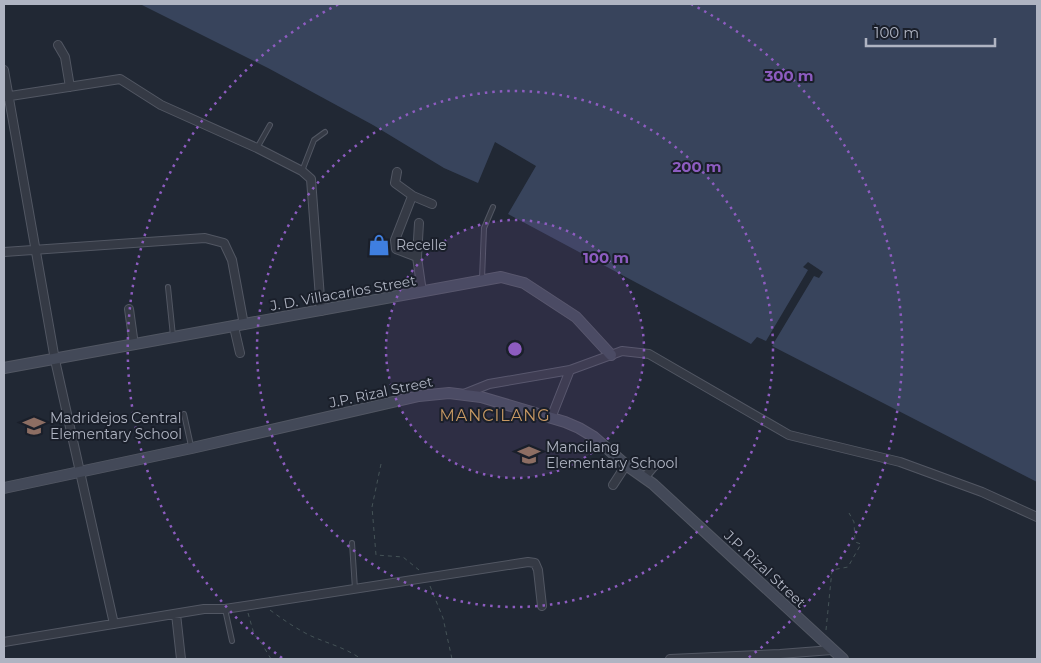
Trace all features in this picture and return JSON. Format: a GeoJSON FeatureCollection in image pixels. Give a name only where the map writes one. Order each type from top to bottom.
{"type":"FeatureCollection","features":[{"type":"Feature","properties":{"kind":"main road","name":"J. D. Villacarlos Street"},"geometry":{"type":"LineString","coordinates":[[4,368],[501,277],[532,287],[576,317],[610,355]]}},
{"type":"Feature","properties":{"kind":"main road","name":"J.P. Rizal Street"},"geometry":{"type":"LineString","coordinates":[[4,488],[192,448],[419,396],[436,393],[462,394],[503,403],[552,418],[579,428],[594,437],[644,478],[843,659]]}},
{"type":"Feature","properties":{"kind":"street"},"geometry":{"type":"LineString","coordinates":[[58,45],[64,57],[70,87]]}},
{"type":"Feature","properties":{"kind":"street"},"geometry":{"type":"LineString","coordinates":[[4,70],[6,97],[55,360],[114,624]]}},
{"type":"Feature","properties":{"kind":"street"},"geometry":{"type":"LineString","coordinates":[[6,97],[120,79],[161,105],[257,148],[302,171],[311,179],[321,311]]}},
{"type":"Feature","properties":{"kind":"street"},"geometry":{"type":"LineString","coordinates":[[398,172],[395,184],[413,196],[432,204]]}},
{"type":"Feature","properties":{"kind":"street"},"geometry":{"type":"LineString","coordinates":[[413,196],[395,240],[395,246],[396,249],[417,257]]}},
{"type":"Feature","properties":{"kind":"street"},"geometry":{"type":"LineString","coordinates":[[419,223],[417,257],[422,292]]}},
{"type":"Feature","properties":{"kind":"street"},"geometry":{"type":"LineString","coordinates":[[4,252],[205,238],[224,243],[232,260],[240,326],[240,353]]}},
{"type":"Feature","properties":{"kind":"street"},"geometry":{"type":"LineString","coordinates":[[129,309],[134,345]]}},
{"type":"Feature","properties":{"kind":"street"},"geometry":{"type":"LineString","coordinates":[[462,394],[489,384],[570,370],[622,351],[649,354],[789,435],[900,462],[982,492],[1037,517]]}},
{"type":"Feature","properties":{"kind":"street"},"geometry":{"type":"LineString","coordinates":[[552,418],[570,370]]}},
{"type":"Feature","properties":{"kind":"street"},"geometry":{"type":"LineString","coordinates":[[613,484],[626,465]]}},
{"type":"Feature","properties":{"kind":"street"},"geometry":{"type":"LineString","coordinates":[[644,478],[655,465]]}},
{"type":"Feature","properties":{"kind":"street"},"geometry":{"type":"LineString","coordinates":[[4,642],[204,609],[225,609],[528,562],[535,563],[538,570],[542,606]]}},
{"type":"Feature","properties":{"kind":"street"},"geometry":{"type":"LineString","coordinates":[[176,614],[181,659]]}},
{"type":"Feature","properties":{"kind":"street"},"geometry":{"type":"LineString","coordinates":[[670,659],[780,654],[829,646]]}},
{"type":"Feature","properties":{"kind":"lane"},"geometry":{"type":"LineString","coordinates":[[257,148],[270,125]]}},
{"type":"Feature","properties":{"kind":"lane"},"geometry":{"type":"LineString","coordinates":[[302,171],[314,140],[325,132]]}},
{"type":"Feature","properties":{"kind":"lane"},"geometry":{"type":"LineString","coordinates":[[482,281],[484,228],[494,207]]}},
{"type":"Feature","properties":{"kind":"lane"},"geometry":{"type":"LineString","coordinates":[[168,287],[173,338]]}},
{"type":"Feature","properties":{"kind":"lane"},"geometry":{"type":"LineString","coordinates":[[184,414],[192,448]]}},
{"type":"Feature","properties":{"kind":"lane"},"geometry":{"type":"LineString","coordinates":[[352,543],[354,589]]}},
{"type":"Feature","properties":{"kind":"lane"},"geometry":{"type":"LineString","coordinates":[[225,609],[232,641]]}},
{"type":"Feature","properties":{"kind":"path"},"geometry":{"type":"LineString","coordinates":[[381,464],[372,507],[376,555],[403,557],[418,568],[436,598],[443,618],[452,659]]}},
{"type":"Feature","properties":{"kind":"path"},"geometry":{"type":"LineString","coordinates":[[829,646],[832,570],[848,567],[861,544],[855,542],[854,522],[849,513]]}},
{"type":"Feature","properties":{"kind":"path"},"geometry":{"type":"LineString","coordinates":[[262,603],[281,618],[307,634],[352,653],[361,659]]}},
{"type":"Feature","properties":{"kind":"path"},"geometry":{"type":"LineString","coordinates":[[245,606],[254,634],[270,659]]}},
{"type":"Feature","properties":{"kind":"water"},"geometry":{"type":"Polygon","coordinates":[[[140,4],[1037,4],[1037,482],[772,346],[814,276],[819,278],[823,272],[808,262],[803,267],[808,270],[766,341],[757,337],[751,344],[508,214],[536,166],[495,142],[478,183],[444,168],[373,125],[268,68],[140,4]]]}},
{"type":"Feature","properties":{"kind":"place","name":"Recelle"},"geometry":{"type":"Point","coordinates":[379,245]}},
{"type":"Feature","properties":{"kind":"place","name":"Madridejos Central Elementary School"},"geometry":{"type":"Point","coordinates":[34,426]}},
{"type":"Feature","properties":{"kind":"place","name":"Mancilang Elementary School"},"geometry":{"type":"Point","coordinates":[529,455]}},
{"type":"Feature","properties":{"kind":"district","name":"MANCILANG"},"geometry":{"type":"Point","coordinates":[495,415]}}]}
